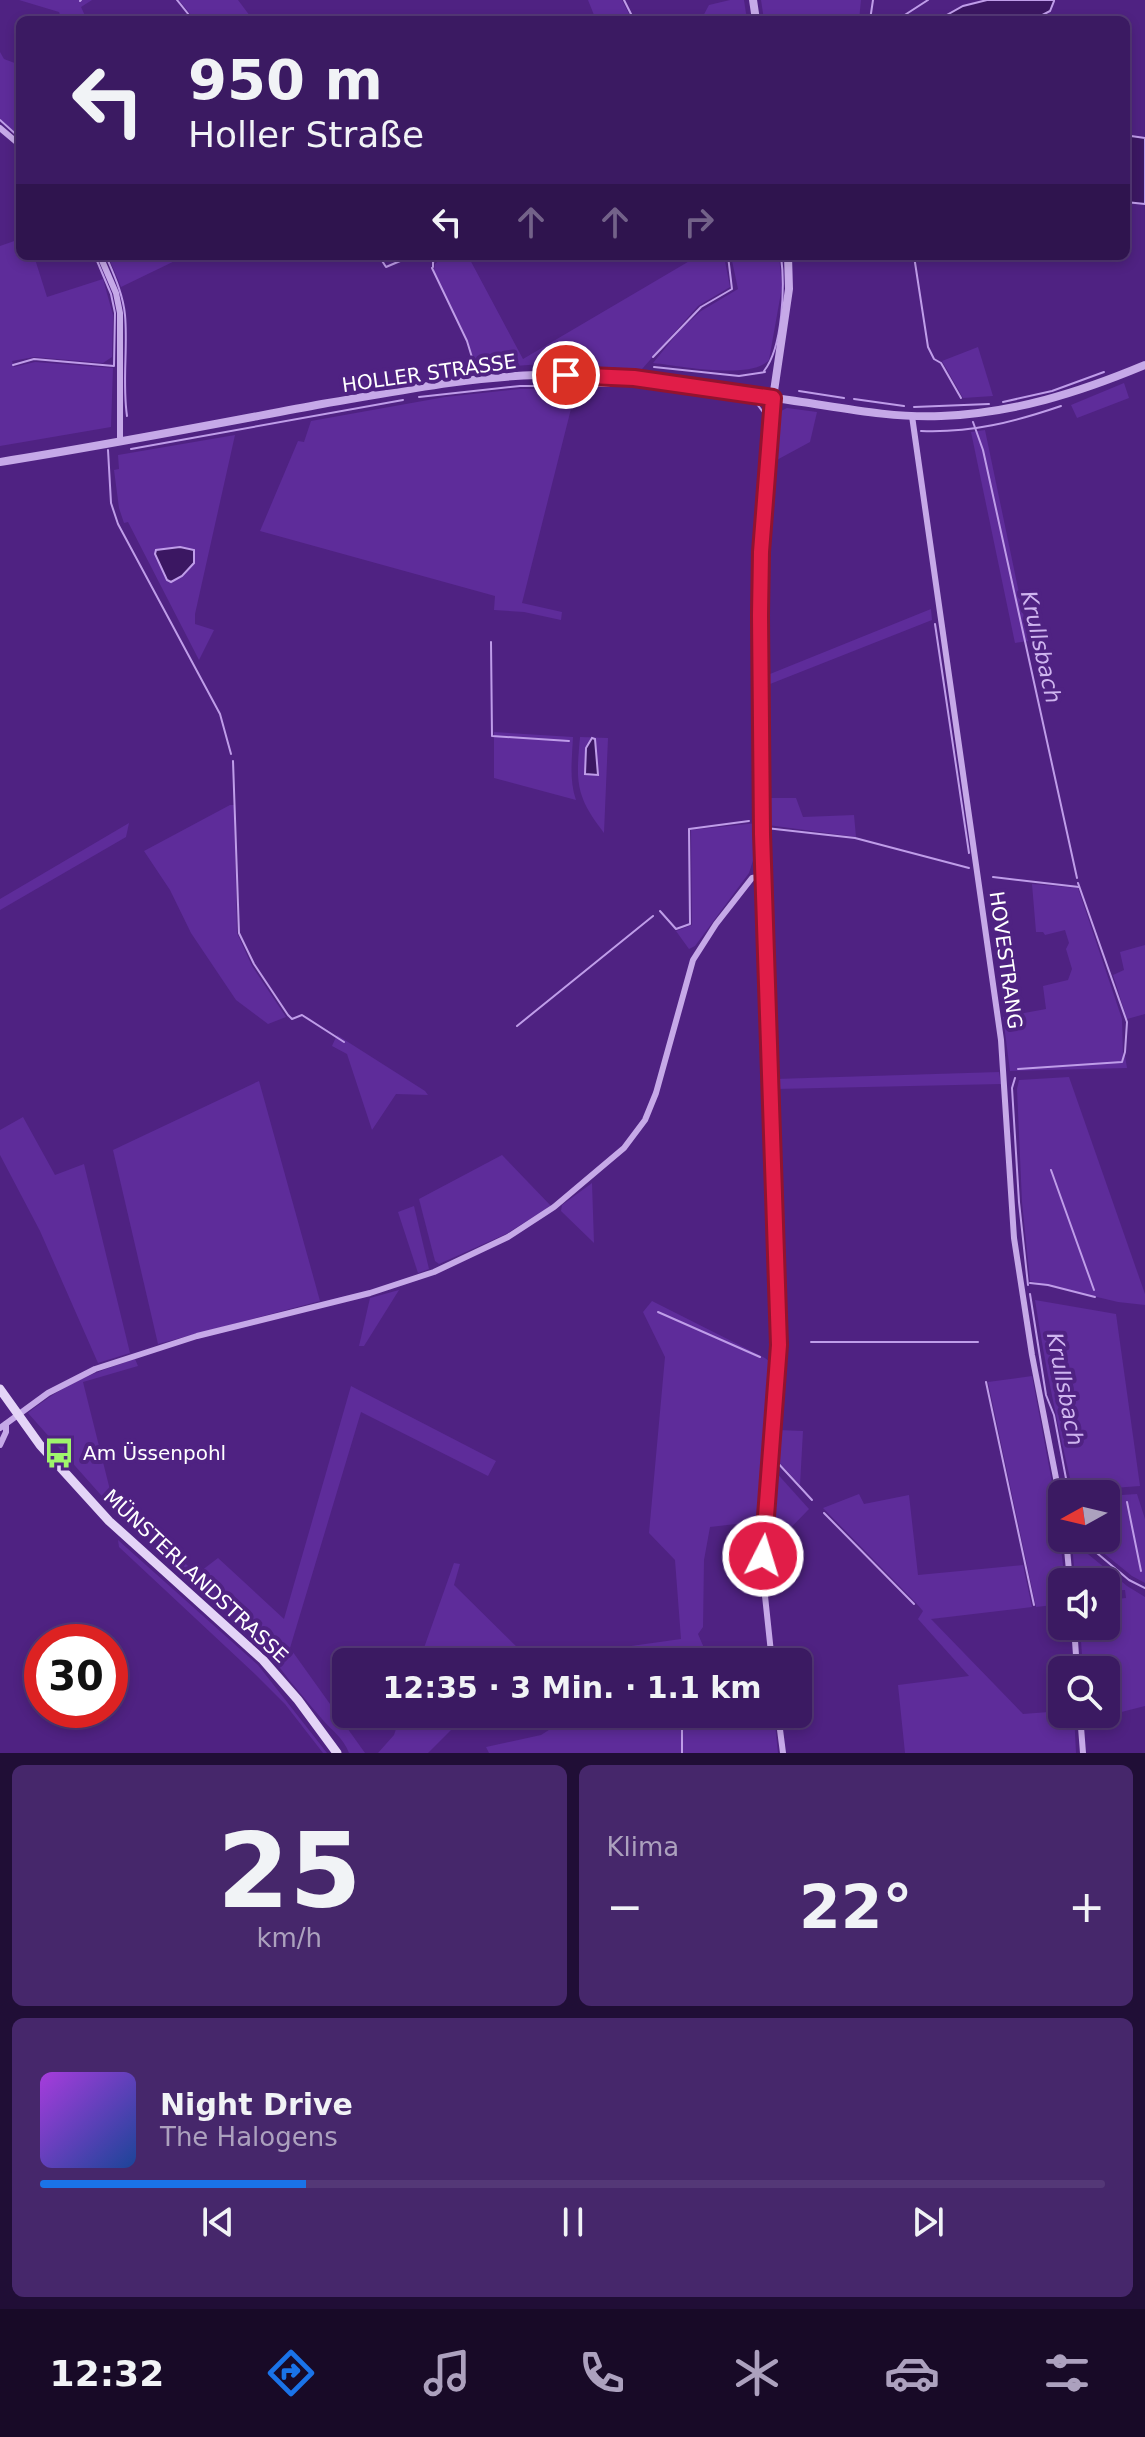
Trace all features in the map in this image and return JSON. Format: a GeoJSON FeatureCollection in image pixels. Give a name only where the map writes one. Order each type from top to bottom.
{"type":"FeatureCollection","features":[{"type":"Feature","properties":{"kind":"main road","name":"MÜNSTERLANDSTRASSE"},"geometry":{"type":"LineString","coordinates":[[0,1389],[62,1471],[109,1521],[263,1660],[298,1700],[337,1753]]}},
{"type":"Feature","properties":{"kind":"street"},"geometry":{"type":"LineString","coordinates":[[0,128],[16,142]]}},
{"type":"Feature","properties":{"kind":"street"},"geometry":{"type":"LineString","coordinates":[[102,260],[116,293],[120,313],[120,441]]}},
{"type":"Feature","properties":{"kind":"street"},"geometry":{"type":"LineString","coordinates":[[771,1648],[763,1556],[779,1345],[779,1298],[763,876],[761,552],[773,398],[789,289],[788,260]]}},
{"type":"Feature","properties":{"kind":"street","name":"HOLLER STRASSE"},"geometry":{"type":"LineString","coordinates":[[0,462],[409,389],[512,376],[634,378],[912,416],[973,414],[1036,404],[1070,395],[1145,365]]}},
{"type":"Feature","properties":{"kind":"street","name":"HOVESTRANG"},"geometry":{"type":"LineString","coordinates":[[912,416],[1001,1040],[1014,1238],[1032,1355],[1056,1480]]}},
{"type":"Feature","properties":{"kind":"street"},"geometry":{"type":"LineString","coordinates":[[0,1445],[6,1432],[3,1426],[48,1393],[95,1369],[182,1340],[370,1293],[412,1279],[470,1255],[541,1216],[608,1163],[645,1120],[656,1093],[693,960],[752,878],[763,876]]}},
{"type":"Feature","properties":{"kind":"street"},"geometry":{"type":"LineString","coordinates":[[780,1728],[783,1753]]}},
{"type":"Feature","properties":{"kind":"street"},"geometry":{"type":"LineString","coordinates":[[1081,1728],[1083,1753]]}},
{"type":"Feature","properties":{"kind":"shaded area"},"geometry":{"type":"Polygon","coordinates":[[[19,0],[92,0],[81,7],[85,16],[60,16],[59,12],[19,0]]]}},
{"type":"Feature","properties":{"kind":"shaded area"},"geometry":{"type":"Polygon","coordinates":[[[179,0],[238,0],[250,16],[192,16],[179,0]]]}},
{"type":"Feature","properties":{"kind":"shaded area"},"geometry":{"type":"Polygon","coordinates":[[[588,0],[622,0],[630,16],[594,16],[588,0]]]}},
{"type":"Feature","properties":{"kind":"shaded area"},"geometry":{"type":"Polygon","coordinates":[[[744,0],[746,16],[703,16],[709,5],[744,0]]]}},
{"type":"Feature","properties":{"kind":"shaded area"},"geometry":{"type":"Polygon","coordinates":[[[761,0],[861,0],[859,16],[763,16],[761,0]]]}},
{"type":"Feature","properties":{"kind":"shaded area"},"geometry":{"type":"Polygon","coordinates":[[[987,0],[1054,0],[1050,11],[1041,16],[945,16],[963,6],[987,0]]]}},
{"type":"Feature","properties":{"kind":"shaded area"},"geometry":{"type":"Polygon","coordinates":[[[0,52],[4,59],[16,64],[16,133],[0,119],[0,52]]]}},
{"type":"Feature","properties":{"kind":"shaded area"},"geometry":{"type":"Polygon","coordinates":[[[1131,136],[1145,138],[1145,204],[1130,202],[1131,136]]]}},
{"type":"Feature","properties":{"kind":"shaded area"},"geometry":{"type":"Polygon","coordinates":[[[16,240],[16,260],[35,260],[47,297],[103,279],[113,315],[112,357],[103,363],[34,357],[12,361],[14,367],[35,362],[113,368],[111,427],[0,446],[0,246],[16,240]]]}},
{"type":"Feature","properties":{"kind":"shaded area"},"geometry":{"type":"Polygon","coordinates":[[[110,260],[177,260],[121,287],[110,260]]]}},
{"type":"Feature","properties":{"kind":"shaded area"},"geometry":{"type":"Polygon","coordinates":[[[440,260],[470,260],[523,359],[691,260],[725,260],[730,287],[698,306],[642,369],[542,364],[476,369],[468,341],[434,270],[440,260]]]}},
{"type":"Feature","properties":{"kind":"shaded area"},"geometry":{"type":"Polygon","coordinates":[[[732,260],[779,260],[782,287],[769,360],[760,366],[731,371],[653,363],[680,330],[701,311],[738,289],[732,260]]]}},
{"type":"Feature","properties":{"kind":"shaded area"},"geometry":{"type":"Polygon","coordinates":[[[978,347],[993,396],[963,398],[942,361],[978,347]]]}},
{"type":"Feature","properties":{"kind":"shaded area"},"geometry":{"type":"Polygon","coordinates":[[[1124,383],[1129,398],[1077,418],[1071,405],[1124,383]]]}},
{"type":"Feature","properties":{"kind":"shaded area"},"geometry":{"type":"Polygon","coordinates":[[[520,389],[576,389],[522,603],[562,612],[561,620],[524,612],[494,610],[495,596],[260,531],[298,441],[304,442],[311,421],[445,397],[520,389]]]}},
{"type":"Feature","properties":{"kind":"shaded area"},"geometry":{"type":"Polygon","coordinates":[[[787,408],[817,412],[810,442],[773,462],[777,417],[787,408]]]}},
{"type":"Feature","properties":{"kind":"shaded area"},"geometry":{"type":"Polygon","coordinates":[[[985,430],[1029,641],[1015,643],[971,432],[985,430]]]}},
{"type":"Feature","properties":{"kind":"shaded area"},"geometry":{"type":"Polygon","coordinates":[[[235,435],[195,614],[195,624],[214,630],[199,660],[128,522],[124,523],[114,470],[119,469],[118,455],[235,435]]]}},
{"type":"Feature","properties":{"kind":"shaded area"},"geometry":{"type":"Polygon","coordinates":[[[180,547],[194,550],[194,563],[171,582],[167,580],[156,550],[180,547]]]}},
{"type":"Feature","properties":{"kind":"shaded area"},"geometry":{"type":"Polygon","coordinates":[[[931,609],[932,620],[765,686],[765,676],[931,609]]]}},
{"type":"Feature","properties":{"kind":"shaded area"},"geometry":{"type":"Polygon","coordinates":[[[494,732],[573,737],[572,777],[576,800],[494,778],[494,732]]]}},
{"type":"Feature","properties":{"kind":"shaded area"},"geometry":{"type":"Polygon","coordinates":[[[580,737],[608,738],[604,833],[587,809],[580,788],[580,737]]]}},
{"type":"Feature","properties":{"kind":"shaded area"},"geometry":{"type":"Polygon","coordinates":[[[592,738],[595,739],[598,775],[585,774],[586,748],[592,738]]]}},
{"type":"Feature","properties":{"kind":"shaded area"},"geometry":{"type":"Polygon","coordinates":[[[767,798],[796,798],[803,817],[854,815],[856,837],[768,825],[767,798]]]}},
{"type":"Feature","properties":{"kind":"shaded area"},"geometry":{"type":"Polygon","coordinates":[[[234,805],[237,933],[252,966],[286,1017],[268,1024],[236,1000],[191,933],[170,890],[144,851],[234,805]]]}},
{"type":"Feature","properties":{"kind":"shaded area"},"geometry":{"type":"Polygon","coordinates":[[[129,823],[126,837],[0,910],[0,899],[129,823]]]}},
{"type":"Feature","properties":{"kind":"shaded area"},"geometry":{"type":"Polygon","coordinates":[[[757,823],[757,848],[749,873],[695,946],[689,949],[676,931],[692,925],[691,830],[757,823]]]}},
{"type":"Feature","properties":{"kind":"shaded area"},"geometry":{"type":"Polygon","coordinates":[[[1032,884],[1078,888],[1122,1019],[1123,1056],[1127,1068],[1010,1071],[1003,1017],[1046,1009],[1043,986],[1068,980],[1072,969],[1065,930],[1045,935],[1036,932],[1032,884]]]}},
{"type":"Feature","properties":{"kind":"shaded area"},"geometry":{"type":"Polygon","coordinates":[[[1145,945],[1145,1014],[1127,1019],[1113,975],[1124,970],[1120,952],[1145,945]]]}},
{"type":"Feature","properties":{"kind":"shaded area"},"geometry":{"type":"Polygon","coordinates":[[[337,1035],[428,1095],[396,1094],[372,1130],[347,1054],[332,1046],[337,1035]]]}},
{"type":"Feature","properties":{"kind":"shaded area"},"geometry":{"type":"Polygon","coordinates":[[[999,1072],[1001,1084],[776,1089],[775,1079],[999,1072]]]}},
{"type":"Feature","properties":{"kind":"shaded area"},"geometry":{"type":"Polygon","coordinates":[[[1069,1077],[1145,1294],[1145,1305],[1118,1302],[1030,1281],[1022,1202],[1017,1089],[1019,1080],[1069,1077]]]}},
{"type":"Feature","properties":{"kind":"shaded area"},"geometry":{"type":"Polygon","coordinates":[[[259,1081],[320,1301],[158,1344],[113,1150],[259,1081]]]}},
{"type":"Feature","properties":{"kind":"shaded area"},"geometry":{"type":"Polygon","coordinates":[[[23,1117],[55,1175],[84,1164],[130,1353],[98,1363],[40,1231],[0,1155],[0,1130],[23,1117]]]}},
{"type":"Feature","properties":{"kind":"shaded area"},"geometry":{"type":"Polygon","coordinates":[[[502,1155],[551,1206],[506,1234],[439,1264],[435,1261],[419,1199],[502,1155]]]}},
{"type":"Feature","properties":{"kind":"shaded area"},"geometry":{"type":"Polygon","coordinates":[[[592,1183],[594,1243],[561,1211],[562,1205],[592,1183]]]}},
{"type":"Feature","properties":{"kind":"shaded area"},"geometry":{"type":"Polygon","coordinates":[[[414,1206],[429,1269],[418,1273],[398,1212],[414,1206]]]}},
{"type":"Feature","properties":{"kind":"shaded area"},"geometry":{"type":"Polygon","coordinates":[[[399,1290],[364,1346],[359,1346],[370,1298],[399,1290]]]}},
{"type":"Feature","properties":{"kind":"shaded area"},"geometry":{"type":"Polygon","coordinates":[[[1035,1300],[1116,1314],[1140,1486],[1120,1487],[1120,1480],[1071,1480],[1035,1300]]]}},
{"type":"Feature","properties":{"kind":"shaded area"},"geometry":{"type":"Polygon","coordinates":[[[652,1301],[774,1365],[762,1521],[710,1527],[704,1560],[703,1627],[698,1634],[704,1648],[617,1648],[681,1639],[675,1560],[649,1533],[665,1357],[643,1312],[652,1301]]]}},
{"type":"Feature","properties":{"kind":"shaded area"},"geometry":{"type":"Polygon","coordinates":[[[135,1359],[138,1366],[83,1382],[112,1498],[197,1574],[218,1558],[284,1619],[351,1386],[496,1461],[488,1476],[361,1412],[290,1648],[332,1707],[332,1728],[347,1728],[365,1753],[349,1753],[259,1637],[108,1503],[28,1413],[54,1394],[105,1369],[135,1359]]]}},
{"type":"Feature","properties":{"kind":"shaded area"},"geometry":{"type":"Polygon","coordinates":[[[1032,1376],[1052,1480],[1048,1480],[1048,1552],[1061,1552],[1063,1568],[1048,1568],[1048,1606],[1036,1607],[988,1382],[1032,1376]]]}},
{"type":"Feature","properties":{"kind":"shaded area"},"geometry":{"type":"Polygon","coordinates":[[[778,1430],[803,1431],[800,1485],[776,1459],[778,1430]]]}},
{"type":"Feature","properties":{"kind":"shaded area"},"geometry":{"type":"Polygon","coordinates":[[[773,1469],[809,1509],[775,1544],[767,1539],[773,1469]]]}},
{"type":"Feature","properties":{"kind":"shaded area"},"geometry":{"type":"Polygon","coordinates":[[[859,1494],[864,1504],[909,1495],[918,1575],[1023,1565],[1032,1607],[931,1619],[1023,1714],[1048,1712],[1048,1728],[1075,1728],[1076,1753],[905,1753],[898,1685],[969,1676],[918,1619],[923,1611],[823,1508],[859,1494]]]}},
{"type":"Feature","properties":{"kind":"shaded area"},"geometry":{"type":"Polygon","coordinates":[[[1137,1494],[1145,1519],[1145,1583],[1102,1552],[1120,1552],[1120,1495],[1137,1494]]]}},
{"type":"Feature","properties":{"kind":"shaded area"},"geometry":{"type":"Polygon","coordinates":[[[118,1540],[258,1665],[327,1753],[323,1753],[285,1704],[119,1547],[118,1540]]]}},
{"type":"Feature","properties":{"kind":"shaded area"},"geometry":{"type":"Polygon","coordinates":[[[1073,1552],[1085,1552],[1105,1568],[1074,1568],[1073,1552]]]}},
{"type":"Feature","properties":{"kind":"shaded area"},"geometry":{"type":"Polygon","coordinates":[[[454,1563],[460,1564],[454,1585],[518,1648],[424,1648],[454,1563]]]}},
{"type":"Feature","properties":{"kind":"shaded area"},"geometry":{"type":"Polygon","coordinates":[[[1120,1580],[1145,1597],[1145,1706],[1120,1712],[1120,1656],[1082,1656],[1081,1640],[1120,1640],[1120,1599],[1126,1598],[1125,1590],[1120,1590],[1120,1580]]]}},
{"type":"Feature","properties":{"kind":"shaded area"},"geometry":{"type":"Polygon","coordinates":[[[396,1728],[453,1728],[428,1753],[378,1753],[396,1728]]]}},
{"type":"Feature","properties":{"kind":"shaded area"},"geometry":{"type":"Polygon","coordinates":[[[552,1728],[775,1728],[778,1753],[489,1753],[486,1747],[541,1735],[552,1728]]]}},
{"type":"Feature","properties":{"kind":"waterway"},"geometry":{"type":"LineString","coordinates":[[177,0],[190,16]]}},
{"type":"Feature","properties":{"kind":"waterway"},"geometry":{"type":"LineString","coordinates":[[624,0],[632,16]]}},
{"type":"Feature","properties":{"kind":"waterway","name":"Krullsbach"},"geometry":{"type":"LineString","coordinates":[[871,16],[873,0]]}},
{"type":"Feature","properties":{"kind":"waterway"},"geometry":{"type":"LineString","coordinates":[[903,16],[928,0]]}},
{"type":"Feature","properties":{"kind":"waterway"},"geometry":{"type":"LineString","coordinates":[[0,120],[16,134]]}},
{"type":"Feature","properties":{"kind":"waterway"},"geometry":{"type":"LineString","coordinates":[[13,365],[34,359],[114,366],[115,313],[111,294],[97,260]]}},
{"type":"Feature","properties":{"kind":"waterway"},"geometry":{"type":"LineString","coordinates":[[108,260],[125,315],[127,416]]}},
{"type":"Feature","properties":{"kind":"waterway"},"geometry":{"type":"LineString","coordinates":[[382,260],[386,267],[403,260]]}},
{"type":"Feature","properties":{"kind":"waterway"},"geometry":{"type":"LineString","coordinates":[[433,267],[435,260]]}},
{"type":"Feature","properties":{"kind":"waterway"},"geometry":{"type":"LineString","coordinates":[[653,357],[701,307],[732,289],[728,260]]}},
{"type":"Feature","properties":{"kind":"waterway"},"geometry":{"type":"LineString","coordinates":[[764,371],[779,332],[783,283],[781,260]]}},
{"type":"Feature","properties":{"kind":"waterway","name":"Krullsbach"},"geometry":{"type":"LineString","coordinates":[[915,260],[928,347],[961,398]]}},
{"type":"Feature","properties":{"kind":"waterway"},"geometry":{"type":"LineString","coordinates":[[432,268],[467,341],[474,364]]}},
{"type":"Feature","properties":{"kind":"waterway"},"geometry":{"type":"LineString","coordinates":[[654,367],[739,376],[765,372]]}},
{"type":"Feature","properties":{"kind":"waterway"},"geometry":{"type":"LineString","coordinates":[[1003,402],[1052,391],[1104,372]]}},
{"type":"Feature","properties":{"kind":"waterway"},"geometry":{"type":"LineString","coordinates":[[419,397],[520,386],[610,386]]}},
{"type":"Feature","properties":{"kind":"waterway"},"geometry":{"type":"LineString","coordinates":[[640,387],[757,404],[765,415],[764,436]]}},
{"type":"Feature","properties":{"kind":"waterway"},"geometry":{"type":"LineString","coordinates":[[799,391],[844,398]]}},
{"type":"Feature","properties":{"kind":"waterway"},"geometry":{"type":"LineString","coordinates":[[854,399],[904,406]]}},
{"type":"Feature","properties":{"kind":"waterway"},"geometry":{"type":"LineString","coordinates":[[131,449],[403,400]]}},
{"type":"Feature","properties":{"kind":"waterway"},"geometry":{"type":"LineString","coordinates":[[914,407],[989,404]]}},
{"type":"Feature","properties":{"kind":"waterway"},"geometry":{"type":"LineString","coordinates":[[921,431],[992,425],[1061,406]]}},
{"type":"Feature","properties":{"kind":"waterway","name":"Krullsbach"},"geometry":{"type":"LineString","coordinates":[[973,422],[983,450],[1077,878]]}},
{"type":"Feature","properties":{"kind":"waterway"},"geometry":{"type":"LineString","coordinates":[[108,450],[111,503],[118,524],[220,714],[231,754]]}},
{"type":"Feature","properties":{"kind":"waterway"},"geometry":{"type":"LineString","coordinates":[[935,624],[969,853]]}},
{"type":"Feature","properties":{"kind":"waterway"},"geometry":{"type":"LineString","coordinates":[[491,642],[492,736],[569,741]]}},
{"type":"Feature","properties":{"kind":"waterway"},"geometry":{"type":"LineString","coordinates":[[233,761],[239,933],[254,964],[288,1015],[292,1019],[302,1015],[344,1042]]}},
{"type":"Feature","properties":{"kind":"waterway"},"geometry":{"type":"LineString","coordinates":[[660,911],[676,929],[690,924],[689,829],[749,821]]}},
{"type":"Feature","properties":{"kind":"waterway"},"geometry":{"type":"LineString","coordinates":[[766,828],[855,838],[969,868]]}},
{"type":"Feature","properties":{"kind":"waterway"},"geometry":{"type":"LineString","coordinates":[[993,877],[1079,887]]}},
{"type":"Feature","properties":{"kind":"waterway","name":"Krullsbach"},"geometry":{"type":"LineString","coordinates":[[1018,1069],[1122,1062],[1127,1022],[1078,883]]}},
{"type":"Feature","properties":{"kind":"waterway"},"geometry":{"type":"LineString","coordinates":[[517,1026],[653,916]]}},
{"type":"Feature","properties":{"kind":"waterway","name":"Krullsbach"},"geometry":{"type":"LineString","coordinates":[[1015,1078],[1012,1088],[1019,1202],[1028,1285]]}},
{"type":"Feature","properties":{"kind":"waterway"},"geometry":{"type":"LineString","coordinates":[[767,1109],[774,1345]]}},
{"type":"Feature","properties":{"kind":"waterway"},"geometry":{"type":"LineString","coordinates":[[1051,1170],[1094,1290]]}},
{"type":"Feature","properties":{"kind":"waterway"},"geometry":{"type":"LineString","coordinates":[[1030,1283],[1095,1297]]}},
{"type":"Feature","properties":{"kind":"waterway","name":"Krullsbach"},"geometry":{"type":"LineString","coordinates":[[1030,1294],[1046,1395],[1054,1415],[1066,1480]]}},
{"type":"Feature","properties":{"kind":"waterway"},"geometry":{"type":"LineString","coordinates":[[658,1312],[760,1357]]}},
{"type":"Feature","properties":{"kind":"waterway"},"geometry":{"type":"LineString","coordinates":[[811,1342],[978,1342]]}},
{"type":"Feature","properties":{"kind":"waterway"},"geometry":{"type":"LineString","coordinates":[[986,1382],[1034,1605]]}},
{"type":"Feature","properties":{"kind":"waterway"},"geometry":{"type":"LineString","coordinates":[[776,1461],[812,1500]]}},
{"type":"Feature","properties":{"kind":"waterway"},"geometry":{"type":"LineString","coordinates":[[1127,1502],[1141,1571]]}},
{"type":"Feature","properties":{"kind":"waterway"},"geometry":{"type":"LineString","coordinates":[[824,1513],[914,1604]]}},
{"type":"Feature","properties":{"kind":"waterway","name":"Krullsbach"},"geometry":{"type":"LineString","coordinates":[[1096,1552],[1129,1580],[1145,1588]]}},
{"type":"Feature","properties":{"kind":"waterway"},"geometry":{"type":"LineString","coordinates":[[682,1728],[682,1753]]}},
{"type":"Feature","properties":{"kind":"place","name":"Am Üssenpohl"},"geometry":{"type":"Point","coordinates":[59,1453]}},
{"type":"Feature","properties":{"kind":"route"},"geometry":{"type":"LineString","coordinates":[[566,375],[634,378],[773,398],[761,552],[760,615],[762,834],[779,1345],[763,1556]]}}]}
